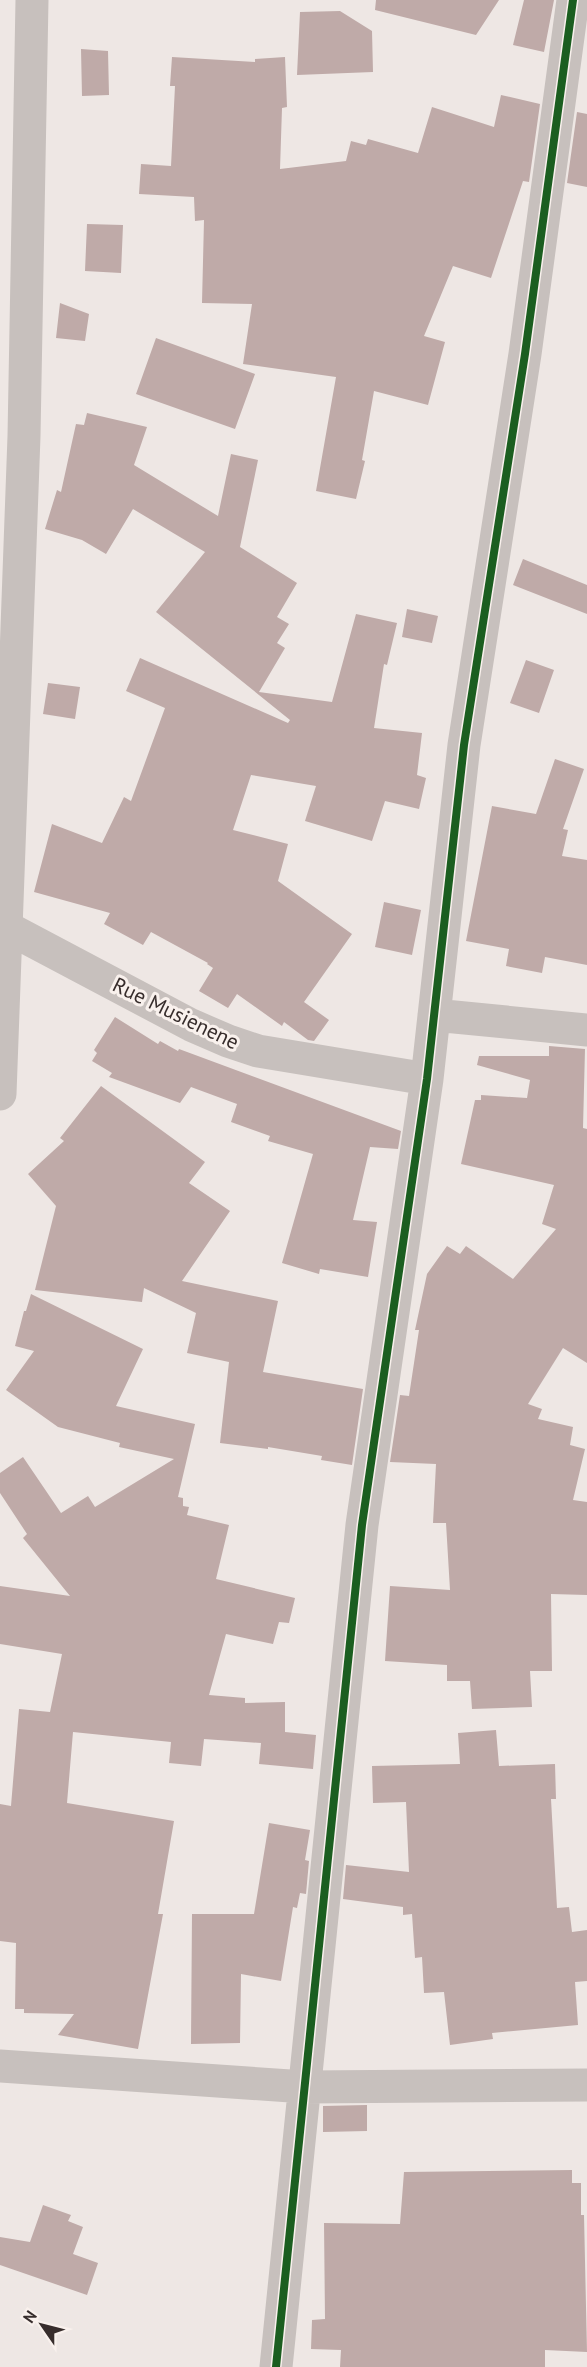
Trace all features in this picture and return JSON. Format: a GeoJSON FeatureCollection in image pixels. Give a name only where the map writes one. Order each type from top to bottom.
{"type":"FeatureCollection","features":[{"type":"Feature","properties":{"kind":"street"},"geometry":{"type":"LineString","coordinates":[[0,1094],[1,1010],[6,927],[12,435],[32,0]]}},
{"type":"Feature","properties":{"kind":"street"},"geometry":{"type":"LineString","coordinates":[[276,2367],[362,1526],[427,1079],[464,745],[525,354],[573,0]]}},
{"type":"Feature","properties":{"kind":"street","name":"Rue Musienene"},"geometry":{"type":"LineString","coordinates":[[6,927],[191,1025],[228,1041],[258,1051],[427,1079]]}},
{"type":"Feature","properties":{"kind":"street"},"geometry":{"type":"LineString","coordinates":[[434,1015],[587,1030]]}},
{"type":"Feature","properties":{"kind":"street"},"geometry":{"type":"LineString","coordinates":[[0,2066],[305,2087],[587,2085]]}},
{"type":"Feature","properties":{"kind":"building"},"geometry":{"type":"Polygon","coordinates":[[[376,0],[499,0],[476,35],[375,10],[376,0]]]}},
{"type":"Feature","properties":{"kind":"building"},"geometry":{"type":"Polygon","coordinates":[[[524,0],[554,0],[544,52],[513,45],[524,0]]]}},
{"type":"Feature","properties":{"kind":"building"},"geometry":{"type":"Polygon","coordinates":[[[340,11],[372,31],[373,72],[297,75],[300,12],[340,11]]]}},
{"type":"Feature","properties":{"kind":"building"},"geometry":{"type":"Polygon","coordinates":[[[81,49],[108,51],[109,95],[82,96],[81,49]]]}},
{"type":"Feature","properties":{"kind":"building"},"geometry":{"type":"Polygon","coordinates":[[[172,57],[255,62],[255,59],[285,57],[287,107],[282,108],[280,169],[346,161],[351,141],[366,145],[368,139],[418,153],[432,107],[494,127],[501,95],[540,104],[529,182],[523,181],[491,278],[453,266],[424,336],[445,342],[428,405],[374,391],[362,460],[365,461],[356,499],[316,491],[336,377],[243,364],[252,304],[202,303],[204,220],[195,221],[194,197],[139,194],[141,164],[171,166],[175,86],[170,86],[172,57]]]}},
{"type":"Feature","properties":{"kind":"building"},"geometry":{"type":"Polygon","coordinates":[[[577,112],[587,114],[587,187],[567,183],[577,112]]]}},
{"type":"Feature","properties":{"kind":"building"},"geometry":{"type":"Polygon","coordinates":[[[87,224],[123,225],[121,273],[85,271],[87,224]]]}},
{"type":"Feature","properties":{"kind":"building"},"geometry":{"type":"Polygon","coordinates":[[[60,303],[89,314],[85,341],[56,338],[60,303]]]}},
{"type":"Feature","properties":{"kind":"building"},"geometry":{"type":"Polygon","coordinates":[[[156,338],[255,374],[235,429],[136,394],[156,338]]]}},
{"type":"Feature","properties":{"kind":"building"},"geometry":{"type":"Polygon","coordinates":[[[87,413],[147,427],[134,465],[218,516],[231,454],[258,460],[240,547],[297,583],[277,617],[289,624],[277,643],[285,648],[259,692],[332,702],[356,614],[397,623],[387,665],[384,664],[374,728],[422,733],[417,775],[426,778],[419,809],[385,801],[372,841],[305,821],[316,786],[251,775],[233,830],[288,844],[278,881],[352,934],[304,1002],[329,1020],[314,1041],[308,1040],[284,1022],[282,1026],[237,994],[228,1008],[199,991],[213,968],[208,963],[151,932],[143,945],[104,924],[110,913],[34,892],[52,824],[102,843],[124,797],[131,801],[165,708],[126,691],[140,658],[288,723],[290,720],[156,612],[205,552],[133,509],[106,554],[82,540],[45,529],[57,490],[61,492],[76,424],[84,425],[87,413]]]}},
{"type":"Feature","properties":{"kind":"building"},"geometry":{"type":"Polygon","coordinates":[[[523,559],[587,585],[587,614],[513,585],[523,559]]]}},
{"type":"Feature","properties":{"kind":"building"},"geometry":{"type":"Polygon","coordinates":[[[407,609],[438,616],[432,643],[402,637],[407,609]]]}},
{"type":"Feature","properties":{"kind":"building"},"geometry":{"type":"Polygon","coordinates":[[[526,660],[554,670],[539,713],[510,703],[526,660]]]}},
{"type":"Feature","properties":{"kind":"building"},"geometry":{"type":"Polygon","coordinates":[[[48,683],[80,687],[75,719],[43,714],[48,683]]]}},
{"type":"Feature","properties":{"kind":"building"},"geometry":{"type":"Polygon","coordinates":[[[555,759],[584,769],[563,829],[568,830],[562,856],[587,860],[587,965],[545,957],[542,973],[506,966],[509,949],[466,941],[492,806],[536,814],[555,759]]]}},
{"type":"Feature","properties":{"kind":"building"},"geometry":{"type":"Polygon","coordinates":[[[384,902],[421,910],[412,955],[375,947],[384,902]]]}},
{"type":"Feature","properties":{"kind":"building"},"geometry":{"type":"Polygon","coordinates":[[[115,1017],[158,1044],[160,1041],[178,1051],[179,1049],[401,1131],[398,1149],[370,1147],[353,1220],[377,1222],[368,1277],[320,1269],[319,1274],[282,1263],[313,1154],[268,1141],[270,1136],[231,1122],[237,1104],[191,1087],[180,1103],[109,1077],[112,1073],[92,1061],[97,1053],[94,1050],[115,1017]]]}},
{"type":"Feature","properties":{"kind":"building"},"geometry":{"type":"Polygon","coordinates":[[[549,1046],[585,1049],[583,1128],[587,1129],[587,1363],[563,1348],[528,1404],[542,1409],[538,1419],[573,1427],[570,1445],[585,1449],[573,1500],[587,1502],[587,1595],[551,1594],[552,1671],[530,1671],[532,1707],[472,1709],[470,1681],[447,1681],[447,1665],[385,1661],[390,1586],[450,1590],[446,1523],[433,1523],[436,1464],[390,1462],[400,1395],[409,1396],[419,1330],[415,1330],[427,1274],[447,1246],[460,1254],[466,1246],[513,1279],[556,1229],[542,1224],[554,1185],[461,1164],[475,1100],[481,1100],[481,1095],[527,1098],[530,1080],[477,1065],[479,1056],[549,1056],[549,1046]]]}},
{"type":"Feature","properties":{"kind":"building"},"geometry":{"type":"Polygon","coordinates":[[[101,1086],[205,1162],[189,1183],[230,1211],[182,1281],[278,1301],[263,1372],[363,1389],[352,1465],[321,1460],[322,1456],[268,1447],[268,1449],[220,1443],[229,1362],[187,1353],[196,1313],[144,1288],[142,1302],[35,1290],[56,1206],[28,1174],[64,1141],[60,1138],[101,1086]]]}},
{"type":"Feature","properties":{"kind":"building"},"geometry":{"type":"Polygon","coordinates":[[[31,1294],[143,1349],[116,1406],[195,1424],[178,1497],[183,1498],[183,1506],[189,1507],[187,1515],[229,1525],[216,1579],[295,1598],[289,1623],[279,1622],[273,1644],[226,1634],[209,1695],[245,1698],[245,1703],[285,1702],[285,1732],[316,1735],[313,1769],[259,1764],[261,1743],[204,1739],[201,1766],[169,1763],[171,1742],[73,1732],[67,1803],[174,1821],[158,1914],[163,1914],[138,2049],[58,2035],[74,2014],[24,2013],[24,2009],[15,2009],[16,1943],[0,1941],[0,1804],[11,1806],[19,1709],[50,1712],[62,1654],[0,1644],[0,1586],[70,1596],[23,1538],[27,1534],[0,1493],[0,1473],[23,1457],[61,1513],[88,1496],[95,1507],[174,1459],[119,1447],[120,1443],[58,1427],[6,1390],[34,1351],[15,1346],[31,1294]]]}},
{"type":"Feature","properties":{"kind":"building"},"geometry":{"type":"Polygon","coordinates":[[[496,1730],[499,1766],[555,1764],[556,1799],[551,1799],[557,1908],[569,1907],[572,1932],[587,1930],[587,1981],[575,1982],[578,2025],[492,2033],[493,2039],[450,2045],[444,1992],[424,1993],[422,1957],[415,1958],[412,1914],[403,1915],[403,1907],[343,1899],[346,1865],[409,1872],[406,1802],[373,1803],[372,1766],[460,1764],[458,1733],[496,1730]]]}},
{"type":"Feature","properties":{"kind":"building"},"geometry":{"type":"Polygon","coordinates":[[[269,1823],[310,1830],[305,1860],[309,1861],[306,1894],[300,1893],[297,1908],[293,1907],[281,1981],[241,1974],[240,2043],[191,2044],[192,1914],[254,1914],[269,1823]]]}},
{"type":"Feature","properties":{"kind":"building"},"geometry":{"type":"Polygon","coordinates":[[[367,2105],[367,2131],[323,2132],[323,2106],[367,2105]]]}},
{"type":"Feature","properties":{"kind":"building"},"geometry":{"type":"Polygon","coordinates":[[[572,2170],[572,2183],[581,2183],[581,2215],[584,2215],[587,2352],[545,2350],[545,2367],[340,2367],[341,2350],[311,2349],[312,2320],[325,2319],[324,2223],[400,2224],[404,2172],[572,2170]]]}},
{"type":"Feature","properties":{"kind":"building"},"geometry":{"type":"Polygon","coordinates":[[[43,2205],[71,2215],[68,2221],[83,2227],[73,2254],[98,2263],[87,2295],[0,2265],[0,2237],[30,2242],[43,2205]]]}},
{"type":"Feature","properties":{"kind":"cycle path"},"geometry":{"type":"LineString","coordinates":[[276,2367],[362,1525],[427,1079],[464,745],[525,354],[573,0]]}}]}
